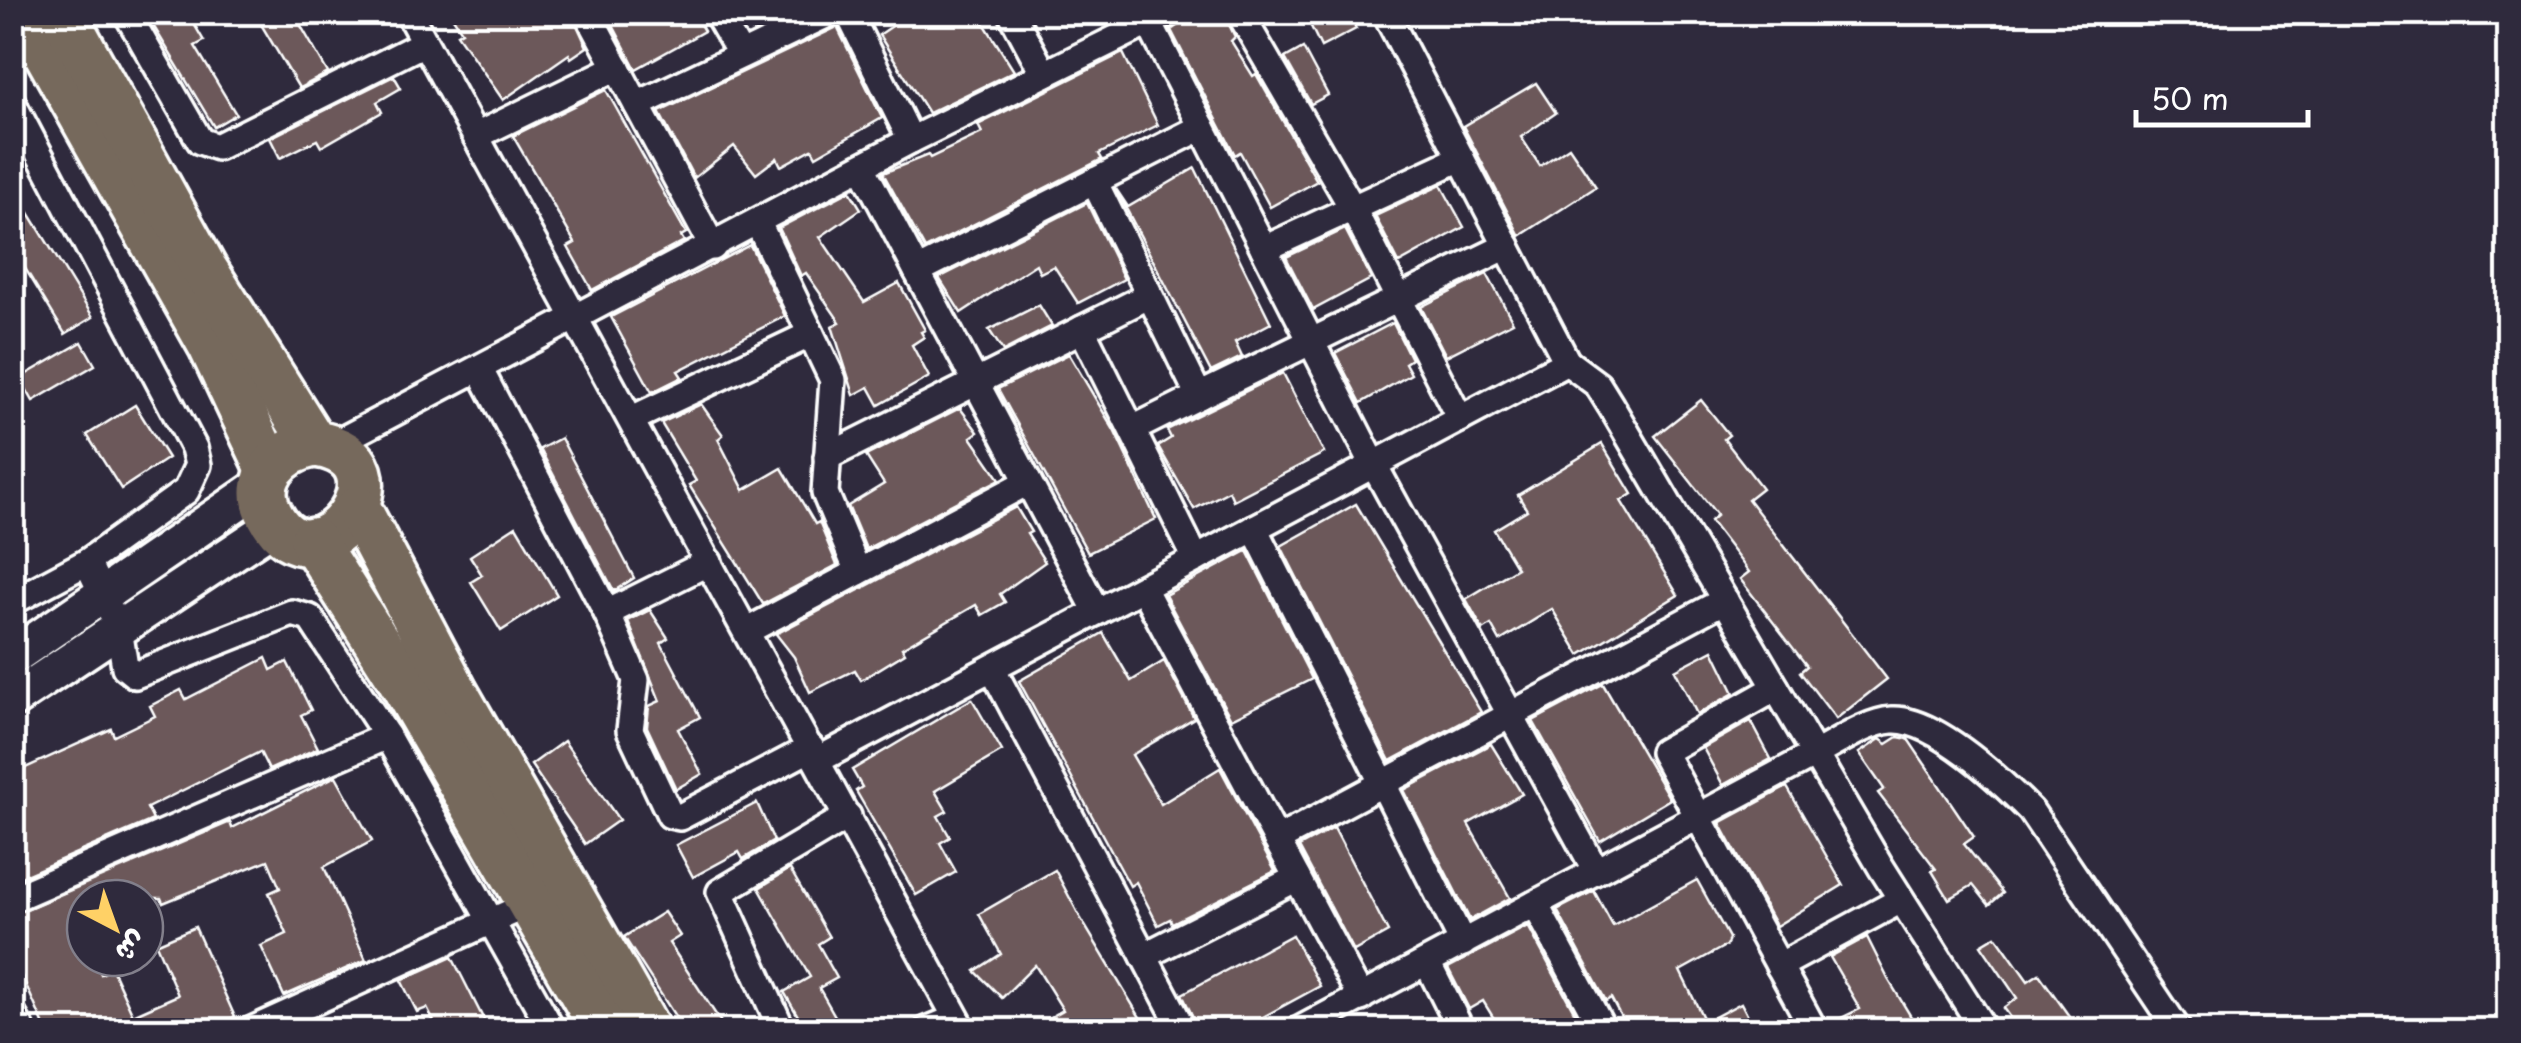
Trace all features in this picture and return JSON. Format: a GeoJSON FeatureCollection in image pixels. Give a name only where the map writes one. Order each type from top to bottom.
{"type":"FeatureCollection","features":[{"type":"Feature","properties":{"kind":"highway"},"geometry":{"type":"LineString","coordinates":[[24,12],[210,346],[281,505],[398,676],[510,913],[604,1030]]}},
{"type":"Feature","properties":{"kind":"highway"},"geometry":{"type":"LineString","coordinates":[[62,12],[204,269],[322,446]]}},
{"type":"Feature","properties":{"kind":"highway"},"geometry":{"type":"LineString","coordinates":[[281,505],[296,447],[322,446],[342,454],[359,479],[358,509],[455,693],[646,1030]]}},
{"type":"Feature","properties":{"kind":"highway"},"geometry":{"type":"LineString","coordinates":[[281,505],[332,536],[348,525],[358,509]]}},
{"type":"Feature","properties":{"kind":"main road"},"geometry":{"type":"LineString","coordinates":[[12,658],[102,596],[281,505]]}},
{"type":"Feature","properties":{"kind":"main road"},"geometry":{"type":"LineString","coordinates":[[12,700],[119,629],[281,505]]}},
{"type":"Feature","properties":{"kind":"street"},"geometry":{"type":"LineString","coordinates":[[126,12],[200,141],[216,147],[424,43]]}},
{"type":"Feature","properties":{"kind":"street"},"geometry":{"type":"LineString","coordinates":[[408,12],[959,1024],[927,1030]]}},
{"type":"Feature","properties":{"kind":"street"},"geometry":{"type":"LineString","coordinates":[[588,12],[713,247]]}},
{"type":"Feature","properties":{"kind":"street"},"geometry":{"type":"LineString","coordinates":[[716,12],[741,55]]}},
{"type":"Feature","properties":{"kind":"street"},"geometry":{"type":"LineString","coordinates":[[637,105],[832,12]]}},
{"type":"Feature","properties":{"kind":"street"},"geometry":{"type":"LineString","coordinates":[[848,12],[911,140]]}},
{"type":"Feature","properties":{"kind":"street"},"geometry":{"type":"LineString","coordinates":[[1011,12],[1044,74]]}},
{"type":"Feature","properties":{"kind":"street"},"geometry":{"type":"LineString","coordinates":[[1239,12],[1400,296],[1460,419]]}},
{"type":"Feature","properties":{"kind":"street"},"geometry":{"type":"LineString","coordinates":[[1385,12],[1567,362],[1598,385],[1901,900],[1984,1030]]}},
{"type":"Feature","properties":{"kind":"street"},"geometry":{"type":"LineString","coordinates":[[322,446],[480,370],[911,140],[1160,18],[1202,126],[1374,464],[1596,872]]}},
{"type":"Feature","properties":{"kind":"street"},"geometry":{"type":"LineString","coordinates":[[476,136],[616,67]]}},
{"type":"Feature","properties":{"kind":"street"},"geometry":{"type":"LineString","coordinates":[[12,102],[194,448],[198,465],[186,491],[87,562],[12,602]]}},
{"type":"Feature","properties":{"kind":"street"},"geometry":{"type":"LineString","coordinates":[[917,271],[1202,126]]}},
{"type":"Feature","properties":{"kind":"street"},"geometry":{"type":"LineString","coordinates":[[1264,248],[1461,158]]}},
{"type":"Feature","properties":{"kind":"street"},"geometry":{"type":"LineString","coordinates":[[862,167],[1097,612]]}},
{"type":"Feature","properties":{"kind":"street"},"geometry":{"type":"LineString","coordinates":[[1094,181],[1199,396]]}},
{"type":"Feature","properties":{"kind":"street"},"geometry":{"type":"LineString","coordinates":[[758,222],[833,380],[827,457],[829,508],[858,572]]}},
{"type":"Feature","properties":{"kind":"street"},"geometry":{"type":"LineString","coordinates":[[1133,429],[1507,246]]}},
{"type":"Feature","properties":{"kind":"street"},"geometry":{"type":"LineString","coordinates":[[827,457],[1148,296]]}},
{"type":"Feature","properties":{"kind":"street"},"geometry":{"type":"LineString","coordinates":[[1082,329],[1196,560]]}},
{"type":"Feature","properties":{"kind":"street"},"geometry":{"type":"LineString","coordinates":[[632,419],[811,334]]}},
{"type":"Feature","properties":{"kind":"street"},"geometry":{"type":"LineString","coordinates":[[480,370],[607,613],[636,680],[630,730],[670,815],[680,817],[992,668],[1567,362]]}},
{"type":"Feature","properties":{"kind":"street"},"geometry":{"type":"LineString","coordinates":[[747,631],[1028,482]]}},
{"type":"Feature","properties":{"kind":"street"},"geometry":{"type":"LineString","coordinates":[[1254,528],[1463,942]]}},
{"type":"Feature","properties":{"kind":"street"},"geometry":{"type":"LineString","coordinates":[[87,562],[119,629],[125,667],[135,675],[302,612],[510,913],[552,1030]]}},
{"type":"Feature","properties":{"kind":"street"},"geometry":{"type":"LineString","coordinates":[[607,613],[709,562]]}},
{"type":"Feature","properties":{"kind":"street"},"geometry":{"type":"LineString","coordinates":[[1143,588],[1360,998]]}},
{"type":"Feature","properties":{"kind":"street"},"geometry":{"type":"LineString","coordinates":[[1277,840],[1725,600]]}},
{"type":"Feature","properties":{"kind":"street"},"geometry":{"type":"LineString","coordinates":[[992,668],[1178,1028]]}},
{"type":"Feature","properties":{"kind":"street"},"geometry":{"type":"LineString","coordinates":[[1776,688],[1663,750],[1814,1030]]}},
{"type":"Feature","properties":{"kind":"street"},"geometry":{"type":"LineString","coordinates":[[1299,1030],[1814,754],[1888,720],[1908,720],[1934,732],[2008,787],[2031,812],[2178,1030]]}},
{"type":"Feature","properties":{"kind":"street"},"geometry":{"type":"LineString","coordinates":[[12,899],[387,736]]}},
{"type":"Feature","properties":{"kind":"street"},"geometry":{"type":"LineString","coordinates":[[782,1030],[720,892],[848,816]]}},
{"type":"Feature","properties":{"kind":"street"},"geometry":{"type":"LineString","coordinates":[[1144,956],[1297,878]]}},
{"type":"Feature","properties":{"kind":"street"},"geometry":{"type":"LineString","coordinates":[[1779,966],[1901,900]]}},
{"type":"Feature","properties":{"kind":"street"},"geometry":{"type":"LineString","coordinates":[[1534,904],[1602,1030]]}},
{"type":"Feature","properties":{"kind":"street"},"geometry":{"type":"LineString","coordinates":[[252,1030],[510,913]]}},
{"type":"Feature","properties":{"kind":"street"},"geometry":{"type":"LineString","coordinates":[[1426,962],[1461,1030]]}},
{"type":"Feature","properties":{"kind":"street"},"geometry":{"type":"LineString","coordinates":[[12,1013],[22,1030]]}},
{"type":"Feature","properties":{"kind":"building"},"geometry":{"type":"Polygon","coordinates":[[[167,12],[187,12],[204,41],[195,46],[236,114],[214,127],[151,22],[167,12]]]}},
{"type":"Feature","properties":{"kind":"building"},"geometry":{"type":"Polygon","coordinates":[[[274,12],[293,12],[328,73],[299,88],[259,21],[274,12]]]}},
{"type":"Feature","properties":{"kind":"building"},"geometry":{"type":"Polygon","coordinates":[[[449,12],[571,12],[587,47],[571,58],[569,54],[503,100],[457,34],[462,31],[449,12]]]}},
{"type":"Feature","properties":{"kind":"building"},"geometry":{"type":"Polygon","coordinates":[[[606,12],[693,12],[704,31],[636,69],[606,12]]]}},
{"type":"Feature","properties":{"kind":"building"},"geometry":{"type":"Polygon","coordinates":[[[913,12],[977,12],[1014,71],[928,113],[879,35],[913,12]]]}},
{"type":"Feature","properties":{"kind":"building"},"geometry":{"type":"Polygon","coordinates":[[[1186,12],[1223,12],[1235,37],[1231,41],[1253,76],[1256,74],[1317,181],[1270,207],[1240,152],[1235,155],[1171,30],[1183,22],[1186,12]]]}},
{"type":"Feature","properties":{"kind":"building"},"geometry":{"type":"Polygon","coordinates":[[[1304,12],[1348,12],[1356,29],[1321,47],[1304,12]]]}},
{"type":"Feature","properties":{"kind":"building"},"geometry":{"type":"Polygon","coordinates":[[[837,27],[882,118],[816,156],[812,149],[781,166],[777,158],[756,174],[734,146],[694,178],[659,112],[837,27]]]}},
{"type":"Feature","properties":{"kind":"building"},"geometry":{"type":"Polygon","coordinates":[[[1303,48],[1328,95],[1311,104],[1285,58],[1303,48]]]}},
{"type":"Feature","properties":{"kind":"building"},"geometry":{"type":"Polygon","coordinates":[[[1123,53],[1158,125],[1099,154],[1102,159],[925,249],[883,173],[928,155],[930,158],[982,133],[978,125],[1123,53]]]}},
{"type":"Feature","properties":{"kind":"building"},"geometry":{"type":"Polygon","coordinates":[[[394,76],[401,88],[377,102],[382,112],[321,147],[317,140],[280,158],[270,138],[394,76]]]}},
{"type":"Feature","properties":{"kind":"building"},"geometry":{"type":"Polygon","coordinates":[[[1536,83],[1556,113],[1521,137],[1540,166],[1569,147],[1596,187],[1520,236],[1463,126],[1536,83]]]}},
{"type":"Feature","properties":{"kind":"building"},"geometry":{"type":"Polygon","coordinates":[[[606,90],[686,233],[681,236],[684,241],[592,290],[568,247],[575,243],[513,136],[606,90]]]}},
{"type":"Feature","properties":{"kind":"building"},"geometry":{"type":"Polygon","coordinates":[[[1195,168],[1271,323],[1235,342],[1242,357],[1211,372],[1116,189],[1128,207],[1195,168]]]}},
{"type":"Feature","properties":{"kind":"building"},"geometry":{"type":"Polygon","coordinates":[[[12,185],[93,317],[65,334],[12,247],[12,185]]]}},
{"type":"Feature","properties":{"kind":"building"},"geometry":{"type":"Polygon","coordinates":[[[1441,185],[1464,227],[1399,263],[1375,216],[1441,185]]]}},
{"type":"Feature","properties":{"kind":"building"},"geometry":{"type":"Polygon","coordinates":[[[850,191],[861,209],[820,237],[864,302],[899,283],[925,330],[921,332],[924,337],[912,345],[929,377],[879,405],[869,387],[854,395],[832,326],[840,322],[806,273],[801,276],[779,228],[850,191]]]}},
{"type":"Feature","properties":{"kind":"building"},"geometry":{"type":"Polygon","coordinates":[[[1087,203],[1124,279],[1078,303],[1054,266],[1040,273],[1036,264],[961,313],[939,278],[1087,203]]]}},
{"type":"Feature","properties":{"kind":"building"},"geometry":{"type":"Polygon","coordinates":[[[1345,229],[1371,279],[1313,310],[1286,257],[1345,229]]]}},
{"type":"Feature","properties":{"kind":"building"},"geometry":{"type":"Polygon","coordinates":[[[750,245],[785,316],[678,371],[682,377],[652,392],[611,317],[750,245]]]}},
{"type":"Feature","properties":{"kind":"building"},"geometry":{"type":"Polygon","coordinates":[[[1487,274],[1513,322],[1446,356],[1421,307],[1487,274]]]}},
{"type":"Feature","properties":{"kind":"building"},"geometry":{"type":"Polygon","coordinates":[[[1039,305],[1052,326],[1003,351],[989,330],[1039,305]]]}},
{"type":"Feature","properties":{"kind":"building"},"geometry":{"type":"Polygon","coordinates":[[[1393,323],[1411,359],[1405,363],[1411,374],[1361,403],[1335,353],[1393,323]]]}},
{"type":"Feature","properties":{"kind":"building"},"geometry":{"type":"Polygon","coordinates":[[[82,342],[95,365],[33,401],[20,378],[82,342]]]}},
{"type":"Feature","properties":{"kind":"building"},"geometry":{"type":"Polygon","coordinates":[[[1069,354],[1114,430],[1156,519],[1088,553],[998,389],[1069,354]]]}},
{"type":"Feature","properties":{"kind":"building"},"geometry":{"type":"Polygon","coordinates":[[[1283,373],[1324,453],[1233,500],[1229,491],[1194,509],[1158,446],[1171,438],[1167,430],[1283,373]]]}},
{"type":"Feature","properties":{"kind":"building"},"geometry":{"type":"Polygon","coordinates":[[[1701,400],[1729,435],[1724,439],[1762,488],[1748,499],[1887,679],[1836,719],[1800,672],[1807,666],[1740,579],[1749,572],[1710,521],[1717,515],[1655,436],[1701,400]]]}},
{"type":"Feature","properties":{"kind":"building"},"geometry":{"type":"Polygon","coordinates":[[[701,404],[723,435],[718,439],[744,490],[782,468],[815,524],[819,522],[837,565],[763,604],[689,485],[696,481],[661,423],[701,404]]]}},
{"type":"Feature","properties":{"kind":"building"},"geometry":{"type":"Polygon","coordinates":[[[135,405],[168,458],[121,489],[87,435],[135,405]]]}},
{"type":"Feature","properties":{"kind":"building"},"geometry":{"type":"Polygon","coordinates":[[[960,408],[978,432],[971,437],[1000,479],[866,549],[848,506],[884,484],[866,456],[960,408]]]}},
{"type":"Feature","properties":{"kind":"building"},"geometry":{"type":"Polygon","coordinates":[[[561,438],[634,578],[614,591],[540,449],[561,438]]]}},
{"type":"Feature","properties":{"kind":"building"},"geometry":{"type":"Polygon","coordinates":[[[1602,444],[1632,494],[1621,501],[1678,595],[1580,655],[1552,609],[1500,641],[1491,625],[1483,630],[1466,599],[1517,568],[1494,530],[1527,510],[1518,495],[1602,444]]]}},
{"type":"Feature","properties":{"kind":"building"},"geometry":{"type":"Polygon","coordinates":[[[1356,504],[1481,712],[1390,761],[1281,546],[1356,504]]]}},
{"type":"Feature","properties":{"kind":"building"},"geometry":{"type":"Polygon","coordinates":[[[1016,507],[1045,562],[1000,594],[1005,602],[982,615],[976,605],[902,648],[905,653],[861,680],[855,670],[810,692],[794,657],[776,634],[1016,507]]]}},
{"type":"Feature","properties":{"kind":"building"},"geometry":{"type":"Polygon","coordinates":[[[516,526],[557,595],[501,631],[471,582],[482,575],[470,556],[516,526]]]}},
{"type":"Feature","properties":{"kind":"building"},"geometry":{"type":"Polygon","coordinates":[[[1247,551],[1312,679],[1231,719],[1165,595],[1247,551]]]}},
{"type":"Feature","properties":{"kind":"building"},"geometry":{"type":"Polygon","coordinates":[[[650,610],[668,638],[661,643],[700,717],[678,729],[702,774],[676,789],[647,727],[649,706],[660,701],[628,621],[650,610]]]}},
{"type":"Feature","properties":{"kind":"building"},"geometry":{"type":"Polygon","coordinates":[[[1103,633],[1131,681],[1164,661],[1194,718],[1132,755],[1161,804],[1220,768],[1275,871],[1172,923],[1170,919],[1158,925],[1136,882],[1130,886],[1019,681],[1103,633]]]}},
{"type":"Feature","properties":{"kind":"building"},"geometry":{"type":"Polygon","coordinates":[[[1713,650],[1734,693],[1697,714],[1675,670],[1713,650]]]}},
{"type":"Feature","properties":{"kind":"building"},"geometry":{"type":"Polygon","coordinates":[[[266,658],[271,670],[287,662],[311,710],[301,715],[318,748],[269,770],[260,752],[147,808],[153,820],[12,881],[12,774],[111,729],[114,736],[155,716],[150,706],[181,690],[186,699],[266,658]]]}},
{"type":"Feature","properties":{"kind":"building"},"geometry":{"type":"Polygon","coordinates":[[[1603,684],[1670,799],[1600,841],[1533,721],[1603,684]]]}},
{"type":"Feature","properties":{"kind":"building"},"geometry":{"type":"Polygon","coordinates":[[[972,699],[1002,751],[935,791],[947,811],[938,816],[950,837],[940,843],[956,872],[916,895],[856,791],[862,787],[852,770],[972,699]]]}},
{"type":"Feature","properties":{"kind":"building"},"geometry":{"type":"Polygon","coordinates":[[[1751,721],[1771,759],[1723,785],[1703,748],[1751,721]]]}},
{"type":"Feature","properties":{"kind":"building"},"geometry":{"type":"Polygon","coordinates":[[[1898,737],[1908,739],[1974,837],[1964,844],[2003,893],[1989,905],[1973,885],[1949,899],[1932,871],[1936,869],[1878,793],[1884,789],[1859,753],[1880,739],[1887,744],[1898,737]]]}},
{"type":"Feature","properties":{"kind":"building"},"geometry":{"type":"Polygon","coordinates":[[[564,741],[619,820],[585,844],[531,765],[564,741]]]}},
{"type":"Feature","properties":{"kind":"building"},"geometry":{"type":"Polygon","coordinates":[[[1491,744],[1522,794],[1468,824],[1510,898],[1470,920],[1404,790],[1491,744]]]}},
{"type":"Feature","properties":{"kind":"building"},"geometry":{"type":"Polygon","coordinates":[[[336,776],[372,841],[324,867],[366,960],[284,996],[261,946],[287,934],[269,893],[280,888],[268,860],[165,902],[165,878],[99,878],[230,822],[232,828],[336,776]]]}},
{"type":"Feature","properties":{"kind":"building"},"geometry":{"type":"Polygon","coordinates":[[[1787,787],[1843,885],[1776,926],[1720,823],[1787,787]]]}},
{"type":"Feature","properties":{"kind":"building"},"geometry":{"type":"Polygon","coordinates":[[[757,803],[774,841],[743,859],[739,852],[693,877],[676,845],[757,803]]]}},
{"type":"Feature","properties":{"kind":"building"},"geometry":{"type":"Polygon","coordinates":[[[1334,828],[1388,932],[1354,951],[1299,847],[1334,828]]]}},
{"type":"Feature","properties":{"kind":"building"},"geometry":{"type":"Polygon","coordinates":[[[790,869],[829,937],[818,944],[837,978],[819,988],[843,1030],[806,1030],[784,992],[810,977],[759,888],[790,869]]]}},
{"type":"Feature","properties":{"kind":"building"},"geometry":{"type":"Polygon","coordinates":[[[1055,870],[1144,1024],[1131,1030],[1028,1030],[1063,1010],[1035,965],[1002,998],[975,971],[1001,954],[979,914],[1055,870]]]}},
{"type":"Feature","properties":{"kind":"building"},"geometry":{"type":"Polygon","coordinates":[[[1697,880],[1729,938],[1727,945],[1680,971],[1705,1022],[1688,1030],[1628,1030],[1611,998],[1606,1001],[1557,910],[1594,891],[1613,926],[1697,880]]]}},
{"type":"Feature","properties":{"kind":"building"},"geometry":{"type":"Polygon","coordinates":[[[65,892],[65,978],[116,978],[133,1015],[178,995],[165,965],[165,940],[195,927],[235,1017],[204,1030],[46,1030],[22,976],[12,980],[12,915],[65,892]]]}},
{"type":"Feature","properties":{"kind":"building"},"geometry":{"type":"Polygon","coordinates":[[[664,912],[680,936],[669,943],[726,1030],[684,1030],[624,937],[664,912]]]}},
{"type":"Feature","properties":{"kind":"building"},"geometry":{"type":"Polygon","coordinates":[[[1528,926],[1583,1030],[1501,1030],[1483,1001],[1469,1009],[1448,968],[1528,926]]]}},
{"type":"Feature","properties":{"kind":"building"},"geometry":{"type":"Polygon","coordinates":[[[1292,935],[1320,986],[1239,1030],[1199,1030],[1182,994],[1292,935]]]}},
{"type":"Feature","properties":{"kind":"building"},"geometry":{"type":"Polygon","coordinates":[[[1996,936],[2028,981],[2039,974],[2079,1030],[2019,1030],[2003,1008],[2017,998],[1981,945],[1996,936]]]}},
{"type":"Feature","properties":{"kind":"building"},"geometry":{"type":"Polygon","coordinates":[[[1867,937],[1919,1030],[1830,1030],[1829,1024],[1860,1009],[1830,957],[1867,937]]]}},
{"type":"Feature","properties":{"kind":"building"},"geometry":{"type":"Polygon","coordinates":[[[452,957],[489,1030],[438,1030],[427,1008],[417,1012],[401,980],[452,957]]]}},
{"type":"Feature","properties":{"kind":"building"},"geometry":{"type":"Polygon","coordinates":[[[1741,1003],[1755,1030],[1690,1030],[1741,1003]]]}}]}
